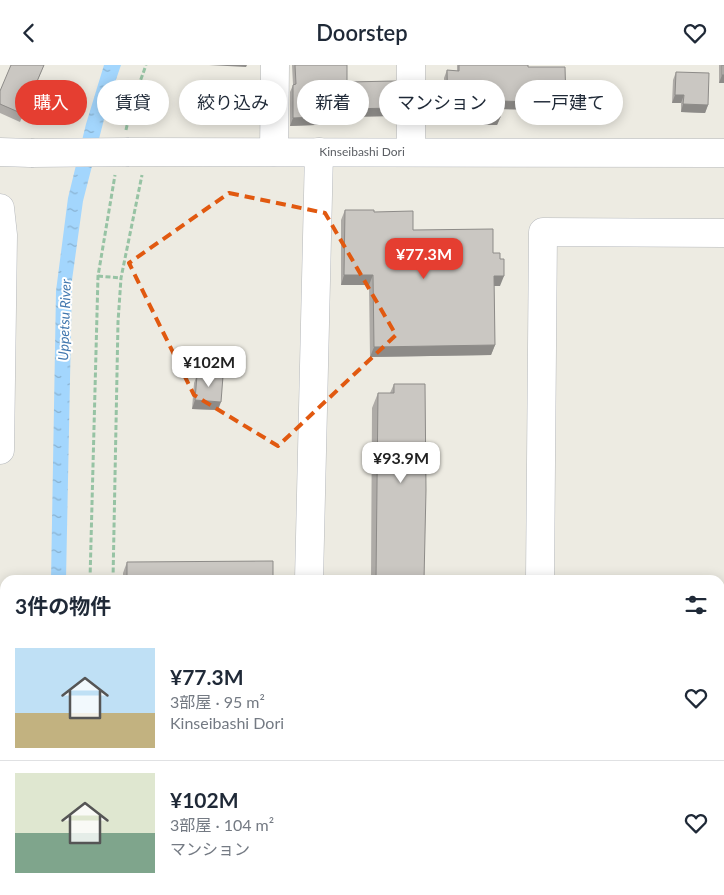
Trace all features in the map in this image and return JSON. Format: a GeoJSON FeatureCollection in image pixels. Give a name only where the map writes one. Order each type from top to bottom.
{"type":"FeatureCollection","features":[{"type":"Feature","properties":{"kind":"street"},"geometry":{"type":"LineString","coordinates":[[274,151],[275,65]]}},
{"type":"Feature","properties":{"kind":"street"},"geometry":{"type":"LineString","coordinates":[[411,65],[411,151]]}},
{"type":"Feature","properties":{"kind":"street","name":"Kinseibashi Dori"},"geometry":{"type":"LineString","coordinates":[[0,152],[411,151],[724,153]]}},
{"type":"Feature","properties":{"kind":"street"},"geometry":{"type":"LineString","coordinates":[[309,575],[318,152]]}},
{"type":"Feature","properties":{"kind":"street"},"geometry":{"type":"LineString","coordinates":[[0,208],[3,235],[0,450]]}},
{"type":"Feature","properties":{"kind":"street"},"geometry":{"type":"LineString","coordinates":[[540,575],[543,231],[724,233]]}},
{"type":"Feature","properties":{"kind":"path"},"geometry":{"type":"LineString","coordinates":[[90,575],[98,276],[112,187],[123,152],[131,107],[146,65]]}},
{"type":"Feature","properties":{"kind":"path"},"geometry":{"type":"LineString","coordinates":[[98,276],[121,279]]}},
{"type":"Feature","properties":{"kind":"highlighted area"},"geometry":{"type":"Polygon","coordinates":[[[229,193],[325,213],[396,335],[278,446],[194,395],[129,263],[229,193]]]}},
{"type":"Feature","properties":{"kind":"water"},"geometry":{"type":"Polygon","coordinates":[[[104,65],[121,65],[116,80],[99,80],[104,65]]]}},
{"type":"Feature","properties":{"kind":"water","name":"Uppetsu River"},"geometry":{"type":"Polygon","coordinates":[[[97,88],[97,125],[103,125],[83,201],[72,280],[66,575],[51,575],[56,291],[68,198],[97,88]]]}},
{"type":"Feature","properties":{"kind":"building"},"geometry":{"type":"Polygon","coordinates":[[[11,65],[44,65],[38,80],[15,80],[15,111],[0,104],[0,91],[11,65]]]}},
{"type":"Feature","properties":{"kind":"building"},"geometry":{"type":"Polygon","coordinates":[[[295,65],[347,65],[347,80],[297,80],[297,118],[293,118],[293,85],[296,84],[295,65]]]}},
{"type":"Feature","properties":{"kind":"building"},"geometry":{"type":"Polygon","coordinates":[[[459,65],[565,67],[565,80],[515,80],[515,101],[505,101],[505,80],[447,80],[447,70],[459,71],[459,65]]]}},
{"type":"Feature","properties":{"kind":"building"},"geometry":{"type":"Polygon","coordinates":[[[722,65],[724,65],[724,75],[722,75],[722,65]]]}},
{"type":"Feature","properties":{"kind":"building"},"geometry":{"type":"Polygon","coordinates":[[[676,72],[709,73],[708,105],[683,104],[684,95],[675,95],[676,72]]]}},
{"type":"Feature","properties":{"kind":"building"},"geometry":{"type":"Polygon","coordinates":[[[379,81],[379,108],[369,109],[369,82],[379,81]]]}},
{"type":"Feature","properties":{"kind":"building"},"geometry":{"type":"Polygon","coordinates":[[[345,210],[374,210],[374,212],[413,211],[413,230],[493,229],[493,253],[500,253],[500,259],[504,259],[504,276],[494,276],[495,345],[374,347],[373,275],[344,275],[345,210]]]}},
{"type":"Feature","properties":{"kind":"building"},"geometry":{"type":"Polygon","coordinates":[[[197,375],[223,376],[221,402],[195,400],[197,375]]]}},
{"type":"Feature","properties":{"kind":"building"},"geometry":{"type":"Polygon","coordinates":[[[394,384],[425,384],[424,575],[376,575],[378,393],[394,393],[394,384]]]}},
{"type":"Feature","properties":{"kind":"building"},"geometry":{"type":"Polygon","coordinates":[[[273,561],[273,575],[127,575],[127,562],[273,561]]]}}]}
